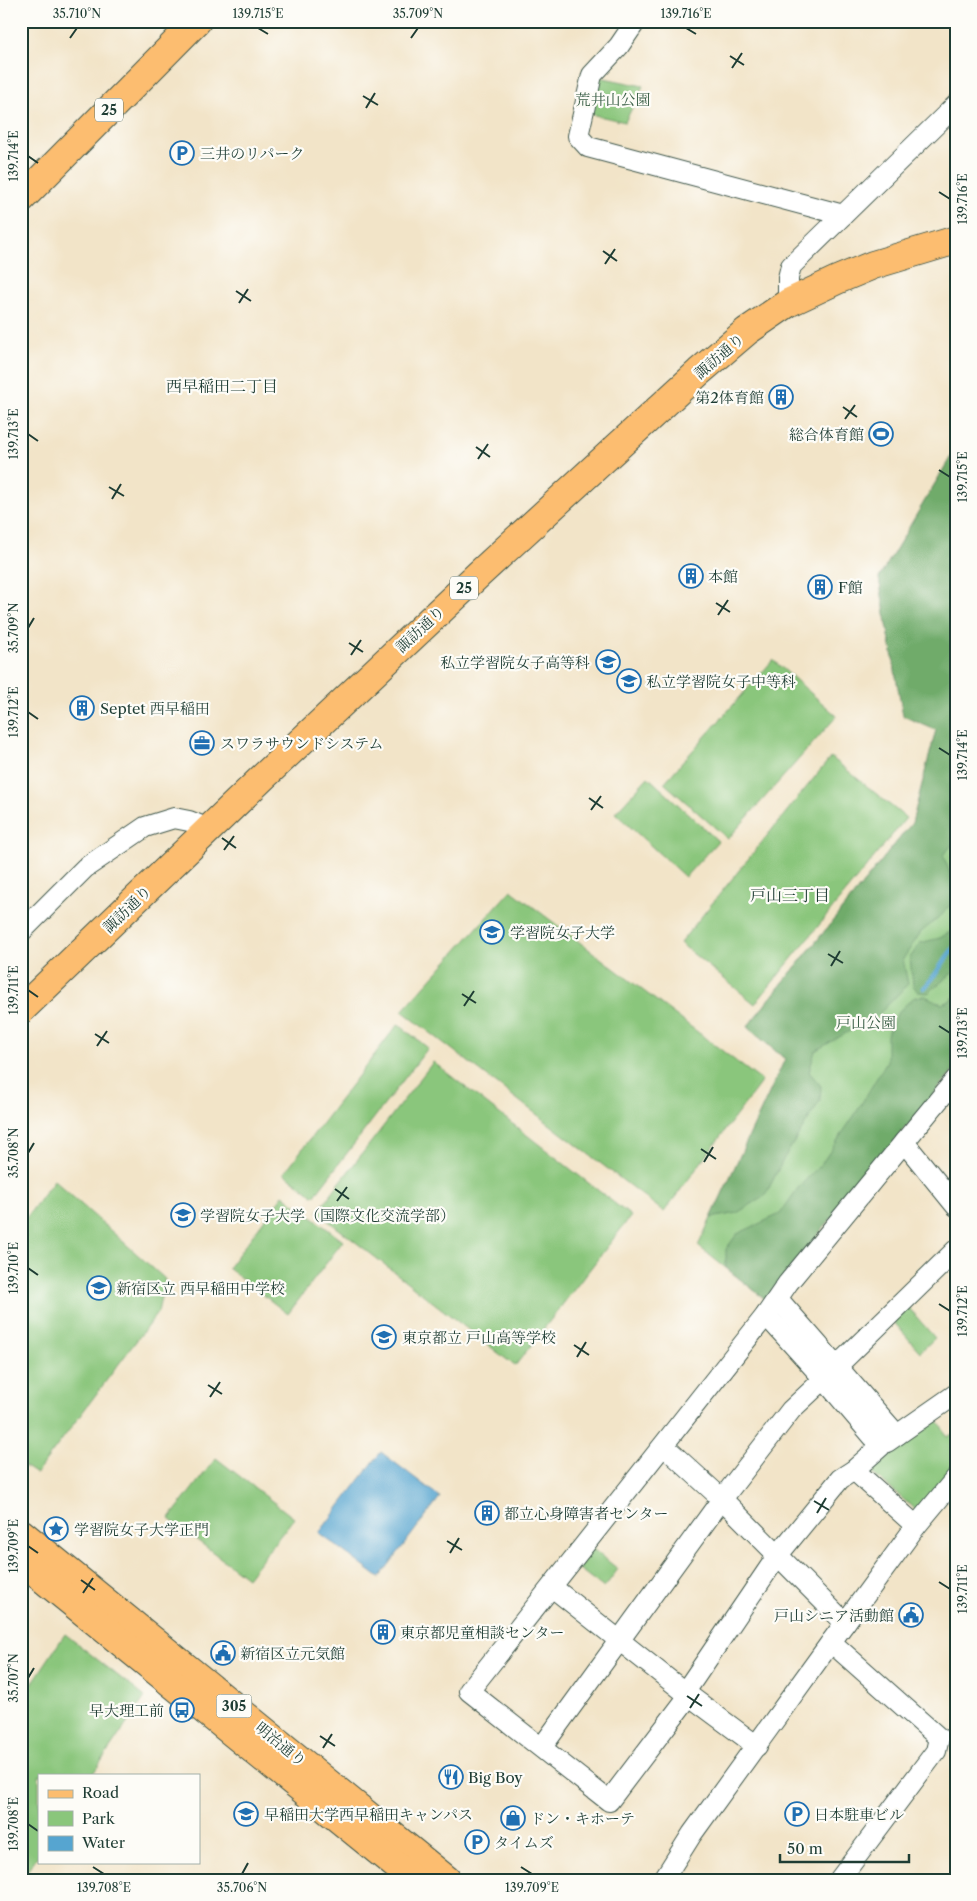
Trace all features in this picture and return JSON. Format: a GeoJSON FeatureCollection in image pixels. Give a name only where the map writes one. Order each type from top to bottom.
{"type":"FeatureCollection","features":[{"type":"Feature","properties":{"kind":"main road","name":"25"},"geometry":{"type":"LineString","coordinates":[[21,173],[171,21]]}},
{"type":"Feature","properties":{"kind":"main road","name":"25"},"geometry":{"type":"LineString","coordinates":[[21,199],[197,21]]}},
{"type":"Feature","properties":{"kind":"main road","name":"諏訪通り"},"geometry":{"type":"LineString","coordinates":[[21,1010],[211,830],[274,767],[478,575],[672,397],[747,331],[788,303],[873,264],[956,240]]}},
{"type":"Feature","properties":{"kind":"main road","name":"明治通り"},"geometry":{"type":"LineString","coordinates":[[21,1533],[447,1880]]}},
{"type":"Feature","properties":{"kind":"main road","name":"明治通り"},"geometry":{"type":"LineString","coordinates":[[21,1561],[414,1880]]}},
{"type":"Feature","properties":{"kind":"street"},"geometry":{"type":"LineString","coordinates":[[636,21],[619,46],[592,75],[578,136],[588,147],[842,215]]}},
{"type":"Feature","properties":{"kind":"street"},"geometry":{"type":"LineString","coordinates":[[788,303],[790,266],[956,104]]}},
{"type":"Feature","properties":{"kind":"street"},"geometry":{"type":"LineString","coordinates":[[21,932],[85,868],[145,827],[174,818],[189,821],[211,830]]}},
{"type":"Feature","properties":{"kind":"street"},"geometry":{"type":"LineString","coordinates":[[956,1080],[788,1283],[766,1315],[664,1446],[469,1691],[609,1801],[685,1701],[689,1686],[778,1554],[840,1480],[890,1440],[956,1394]]}},
{"type":"Feature","properties":{"kind":"street"},"geometry":{"type":"LineString","coordinates":[[904,1142],[954,1201]]}},
{"type":"Feature","properties":{"kind":"street"},"geometry":{"type":"LineString","coordinates":[[542,1747],[722,1499],[791,1410],[956,1250]]}},
{"type":"Feature","properties":{"kind":"street"},"geometry":{"type":"LineString","coordinates":[[778,1299],[831,1373],[890,1440]]}},
{"type":"Feature","properties":{"kind":"street"},"geometry":{"type":"LineString","coordinates":[[766,1315],[831,1373]]}},
{"type":"Feature","properties":{"kind":"street"},"geometry":{"type":"LineString","coordinates":[[664,1446],[722,1499],[845,1623]]}},
{"type":"Feature","properties":{"kind":"street"},"geometry":{"type":"LineString","coordinates":[[854,1470],[916,1526]]}},
{"type":"Feature","properties":{"kind":"street"},"geometry":{"type":"LineString","coordinates":[[663,1880],[692,1834],[830,1642],[916,1526],[956,1478]]}},
{"type":"Feature","properties":{"kind":"street"},"geometry":{"type":"LineString","coordinates":[[552,1587],[756,1746]]}},
{"type":"Feature","properties":{"kind":"street"},"geometry":{"type":"LineString","coordinates":[[830,1642],[939,1738],[936,1751],[839,1880]]}},
{"type":"Feature","properties":{"kind":"green space","name":"荒井山公園"},"geometry":{"type":"Polygon","coordinates":[[[594,76],[643,86],[625,122],[586,113],[594,76]]]}},
{"type":"Feature","properties":{"kind":"green space","name":"戸山公園"},"geometry":{"type":"Polygon","coordinates":[[[956,448],[956,1067],[765,1299],[698,1246],[785,1059],[747,1027],[912,823],[936,730],[903,716],[879,578],[956,448]]]}},
{"type":"Feature","properties":{"kind":"green space"},"geometry":{"type":"Polygon","coordinates":[[[956,448],[956,841],[943,855],[955,886],[956,898],[940,917],[921,932],[903,959],[908,984],[879,1014],[815,1051],[809,1072],[821,1086],[820,1101],[784,1158],[765,1196],[737,1213],[711,1218],[785,1059],[747,1027],[912,823],[936,730],[903,716],[879,578],[956,448]]]}},
{"type":"Feature","properties":{"kind":"green space"},"geometry":{"type":"Polygon","coordinates":[[[773,660],[837,716],[728,839],[664,783],[773,660]]]}},
{"type":"Feature","properties":{"kind":"green space"},"geometry":{"type":"Polygon","coordinates":[[[831,757],[906,818],[755,1004],[680,943],[831,757]]]}},
{"type":"Feature","properties":{"kind":"green space"},"geometry":{"type":"Polygon","coordinates":[[[648,777],[718,841],[685,877],[615,813],[648,777]]]}},
{"type":"Feature","properties":{"kind":"green space"},"geometry":{"type":"Polygon","coordinates":[[[511,890],[762,1081],[664,1212],[402,1011],[511,890]]]}},
{"type":"Feature","properties":{"kind":"green space"},"geometry":{"type":"Polygon","coordinates":[[[956,928],[956,970],[928,993],[918,992],[913,985],[910,958],[920,943],[940,938],[956,928]]]}},
{"type":"Feature","properties":{"kind":"green space"},"geometry":{"type":"Polygon","coordinates":[[[956,995],[956,1067],[765,1299],[726,1268],[726,1249],[737,1234],[780,1214],[798,1188],[822,1163],[854,1116],[887,1061],[887,1035],[898,1012],[914,997],[925,996],[942,1004],[951,1000],[956,995]]]}},
{"type":"Feature","properties":{"kind":"green space"},"geometry":{"type":"Polygon","coordinates":[[[398,1024],[428,1048],[314,1196],[284,1173],[398,1024]]]}},
{"type":"Feature","properties":{"kind":"green space"},"geometry":{"type":"Polygon","coordinates":[[[433,1062],[631,1216],[515,1366],[317,1212],[433,1062]]]}},
{"type":"Feature","properties":{"kind":"green space","name":"新宿区立 西早稲田中学校"},"geometry":{"type":"Polygon","coordinates":[[[54,1180],[165,1279],[158,1312],[36,1474],[21,1464],[21,1225],[54,1180]]]}},
{"type":"Feature","properties":{"kind":"green space"},"geometry":{"type":"Polygon","coordinates":[[[283,1195],[343,1241],[288,1314],[228,1268],[283,1195]]]}},
{"type":"Feature","properties":{"kind":"green space"},"geometry":{"type":"Polygon","coordinates":[[[907,1306],[935,1338],[920,1352],[891,1319],[907,1306]]]}},
{"type":"Feature","properties":{"kind":"green space"},"geometry":{"type":"Polygon","coordinates":[[[935,1417],[948,1437],[952,1434],[956,1441],[956,1466],[916,1510],[872,1473],[907,1439],[935,1417]]]}},
{"type":"Feature","properties":{"kind":"green space"},"geometry":{"type":"Polygon","coordinates":[[[216,1458],[294,1518],[247,1578],[169,1519],[216,1458]]]}},
{"type":"Feature","properties":{"kind":"green space"},"geometry":{"type":"Polygon","coordinates":[[[589,1546],[618,1569],[604,1588],[574,1565],[589,1546]]]}},
{"type":"Feature","properties":{"kind":"green space"},"geometry":{"type":"Polygon","coordinates":[[[65,1634],[145,1697],[93,1774],[38,1774],[38,1855],[21,1880],[21,1700],[65,1634]]]}},
{"type":"Feature","properties":{"kind":"water"},"geometry":{"type":"Polygon","coordinates":[[[381,1452],[440,1497],[379,1578],[319,1533],[381,1452]]]}},
{"type":"Feature","properties":{"kind":"waterway"},"geometry":{"type":"LineString","coordinates":[[924,988],[956,946]]}},
{"type":"Feature","properties":{"kind":"place","name":"三井のリパーク"},"geometry":{"type":"Point","coordinates":[182,153]}},
{"type":"Feature","properties":{"kind":"place","name":"第2体育館"},"geometry":{"type":"Point","coordinates":[781,397]}},
{"type":"Feature","properties":{"kind":"place","name":"総合体育館"},"geometry":{"type":"Point","coordinates":[881,434]}},
{"type":"Feature","properties":{"kind":"place","name":"本館"},"geometry":{"type":"Point","coordinates":[691,576]}},
{"type":"Feature","properties":{"kind":"place","name":"F館"},"geometry":{"type":"Point","coordinates":[820,587]}},
{"type":"Feature","properties":{"kind":"place","name":"私立学習院女子高等科"},"geometry":{"type":"Point","coordinates":[608,662]}},
{"type":"Feature","properties":{"kind":"place","name":"私立学習院女子中等科"},"geometry":{"type":"Point","coordinates":[629,681]}},
{"type":"Feature","properties":{"kind":"place","name":"Septet 西早稲田"},"geometry":{"type":"Point","coordinates":[82,708]}},
{"type":"Feature","properties":{"kind":"place","name":"スワラサウンドシステム"},"geometry":{"type":"Point","coordinates":[202,743]}},
{"type":"Feature","properties":{"kind":"place","name":"学習院女子大学"},"geometry":{"type":"Point","coordinates":[492,932]}},
{"type":"Feature","properties":{"kind":"place","name":"学習院女子大学（国際文化交流学部）"},"geometry":{"type":"Point","coordinates":[183,1215]}},
{"type":"Feature","properties":{"kind":"place","name":"新宿区立 西早稲田中学校"},"geometry":{"type":"Point","coordinates":[99,1288]}},
{"type":"Feature","properties":{"kind":"place","name":"東京都立 戸山高等学校"},"geometry":{"type":"Point","coordinates":[384,1337]}},
{"type":"Feature","properties":{"kind":"place","name":"都立心身障害者センター"},"geometry":{"type":"Point","coordinates":[487,1513]}},
{"type":"Feature","properties":{"kind":"place","name":"学習院女子大学正門"},"geometry":{"type":"Point","coordinates":[56,1529]}},
{"type":"Feature","properties":{"kind":"place","name":"戸山シニア活動館"},"geometry":{"type":"Point","coordinates":[911,1615]}},
{"type":"Feature","properties":{"kind":"place","name":"東京都児童相談センター"},"geometry":{"type":"Point","coordinates":[383,1632]}},
{"type":"Feature","properties":{"kind":"place","name":"新宿区立元気館"},"geometry":{"type":"Point","coordinates":[223,1653]}},
{"type":"Feature","properties":{"kind":"place","name":"早大理工前"},"geometry":{"type":"Point","coordinates":[182,1710]}},
{"type":"Feature","properties":{"kind":"place","name":"Big Boy"},"geometry":{"type":"Point","coordinates":[451,1777]}},
{"type":"Feature","properties":{"kind":"place","name":"早稲田大学西早稲田キャンパス"},"geometry":{"type":"Point","coordinates":[246,1814]}},
{"type":"Feature","properties":{"kind":"place","name":"日本駐車ビル"},"geometry":{"type":"Point","coordinates":[797,1814]}},
{"type":"Feature","properties":{"kind":"place","name":"ドン・キホーテ"},"geometry":{"type":"Point","coordinates":[513,1818]}},
{"type":"Feature","properties":{"kind":"place","name":"タイムズ"},"geometry":{"type":"Point","coordinates":[477,1842]}},
{"type":"Feature","properties":{"kind":"district","name":"西早稲田二丁目"},"geometry":{"type":"Point","coordinates":[222,386]}},
{"type":"Feature","properties":{"kind":"district","name":"戸山三丁目"},"geometry":{"type":"Point","coordinates":[790,895]}}]}
